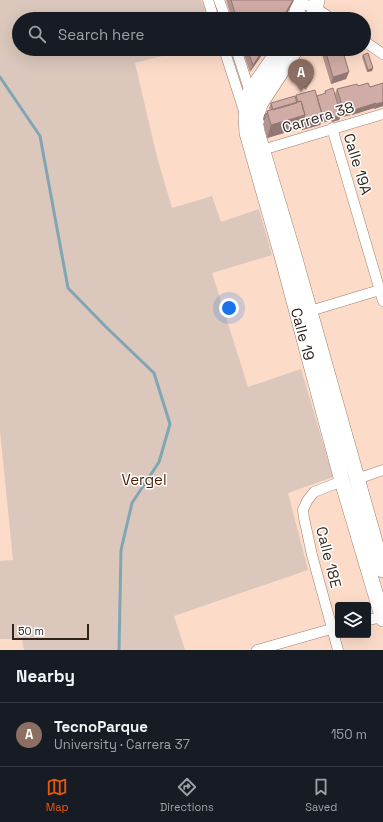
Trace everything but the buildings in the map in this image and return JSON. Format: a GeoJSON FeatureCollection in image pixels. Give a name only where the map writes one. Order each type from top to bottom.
{"type":"FeatureCollection","features":[{"type":"Feature","properties":{"kind":"main road"},"geometry":{"type":"LineString","coordinates":[[297,12],[300,2]]}},
{"type":"Feature","properties":{"kind":"main road"},"geometry":{"type":"LineString","coordinates":[[251,115],[250,92],[275,56]]}},
{"type":"Feature","properties":{"kind":"main road"},"geometry":{"type":"LineString","coordinates":[[251,115],[260,104],[291,56]]}},
{"type":"Feature","properties":{"kind":"main road","name":"Calle 19"},"geometry":{"type":"LineString","coordinates":[[251,115],[310,311],[383,570]]}},
{"type":"Feature","properties":{"kind":"main road","name":"Calle 19"},"geometry":{"type":"LineString","coordinates":[[251,115],[247,133],[253,158],[282,256],[378,619]]}},
{"type":"Feature","properties":{"kind":"street"},"geometry":{"type":"LineString","coordinates":[[208,0],[212,12]]}},
{"type":"Feature","properties":{"kind":"street"},"geometry":{"type":"LineString","coordinates":[[219,0],[223,12]]}},
{"type":"Feature","properties":{"kind":"street"},"geometry":{"type":"LineString","coordinates":[[300,2],[315,9]]}},
{"type":"Feature","properties":{"kind":"street"},"geometry":{"type":"LineString","coordinates":[[371,46],[383,54]]}},
{"type":"Feature","properties":{"kind":"street","name":"Calle 19"},"geometry":{"type":"LineString","coordinates":[[227,56],[251,115]]}},
{"type":"Feature","properties":{"kind":"street"},"geometry":{"type":"LineString","coordinates":[[238,56],[250,92]]}},
{"type":"Feature","properties":{"kind":"street","name":"Carrera 38"},"geometry":{"type":"LineString","coordinates":[[262,150],[383,114]]}},
{"type":"Feature","properties":{"kind":"street","name":"Calle 19A"},"geometry":{"type":"LineString","coordinates":[[332,128],[382,290],[383,301]]}},
{"type":"Feature","properties":{"kind":"street"},"geometry":{"type":"LineString","coordinates":[[310,311],[382,290]]}},
{"type":"Feature","properties":{"kind":"street"},"geometry":{"type":"LineString","coordinates":[[357,479],[383,470]]}},
{"type":"Feature","properties":{"kind":"street","name":"Calle 18E"},"geometry":{"type":"LineString","coordinates":[[335,628],[303,510],[307,501],[314,492],[342,481]]}},
{"type":"Feature","properties":{"kind":"street"},"geometry":{"type":"LineString","coordinates":[[257,650],[335,628]]}},
{"type":"Feature","properties":{"kind":"street","name":"Calle 18E"},"geometry":{"type":"LineString","coordinates":[[336,638],[338,650]]}},
{"type":"Feature","properties":{"kind":"green space","name":"Vergel"},"geometry":{"type":"Polygon","coordinates":[[[0,0],[201,0],[206,12],[12,12],[12,56],[162,56],[135,63],[157,157],[172,208],[212,196],[221,222],[259,209],[272,255],[212,273],[248,387],[301,369],[333,477],[288,493],[308,570],[174,616],[185,650],[24,650],[22,639],[0,639],[0,561],[13,560],[0,431],[0,0]]]}},
{"type":"Feature","properties":{"kind":"waterway"},"geometry":{"type":"LineString","coordinates":[[0,77],[40,136],[68,288],[154,373],[170,424],[159,462],[132,503],[121,550],[119,650]]}},
{"type":"Feature","properties":{"kind":"place","name":"TecnoParque"},"geometry":{"type":"Point","coordinates":[301,92]}}]}
